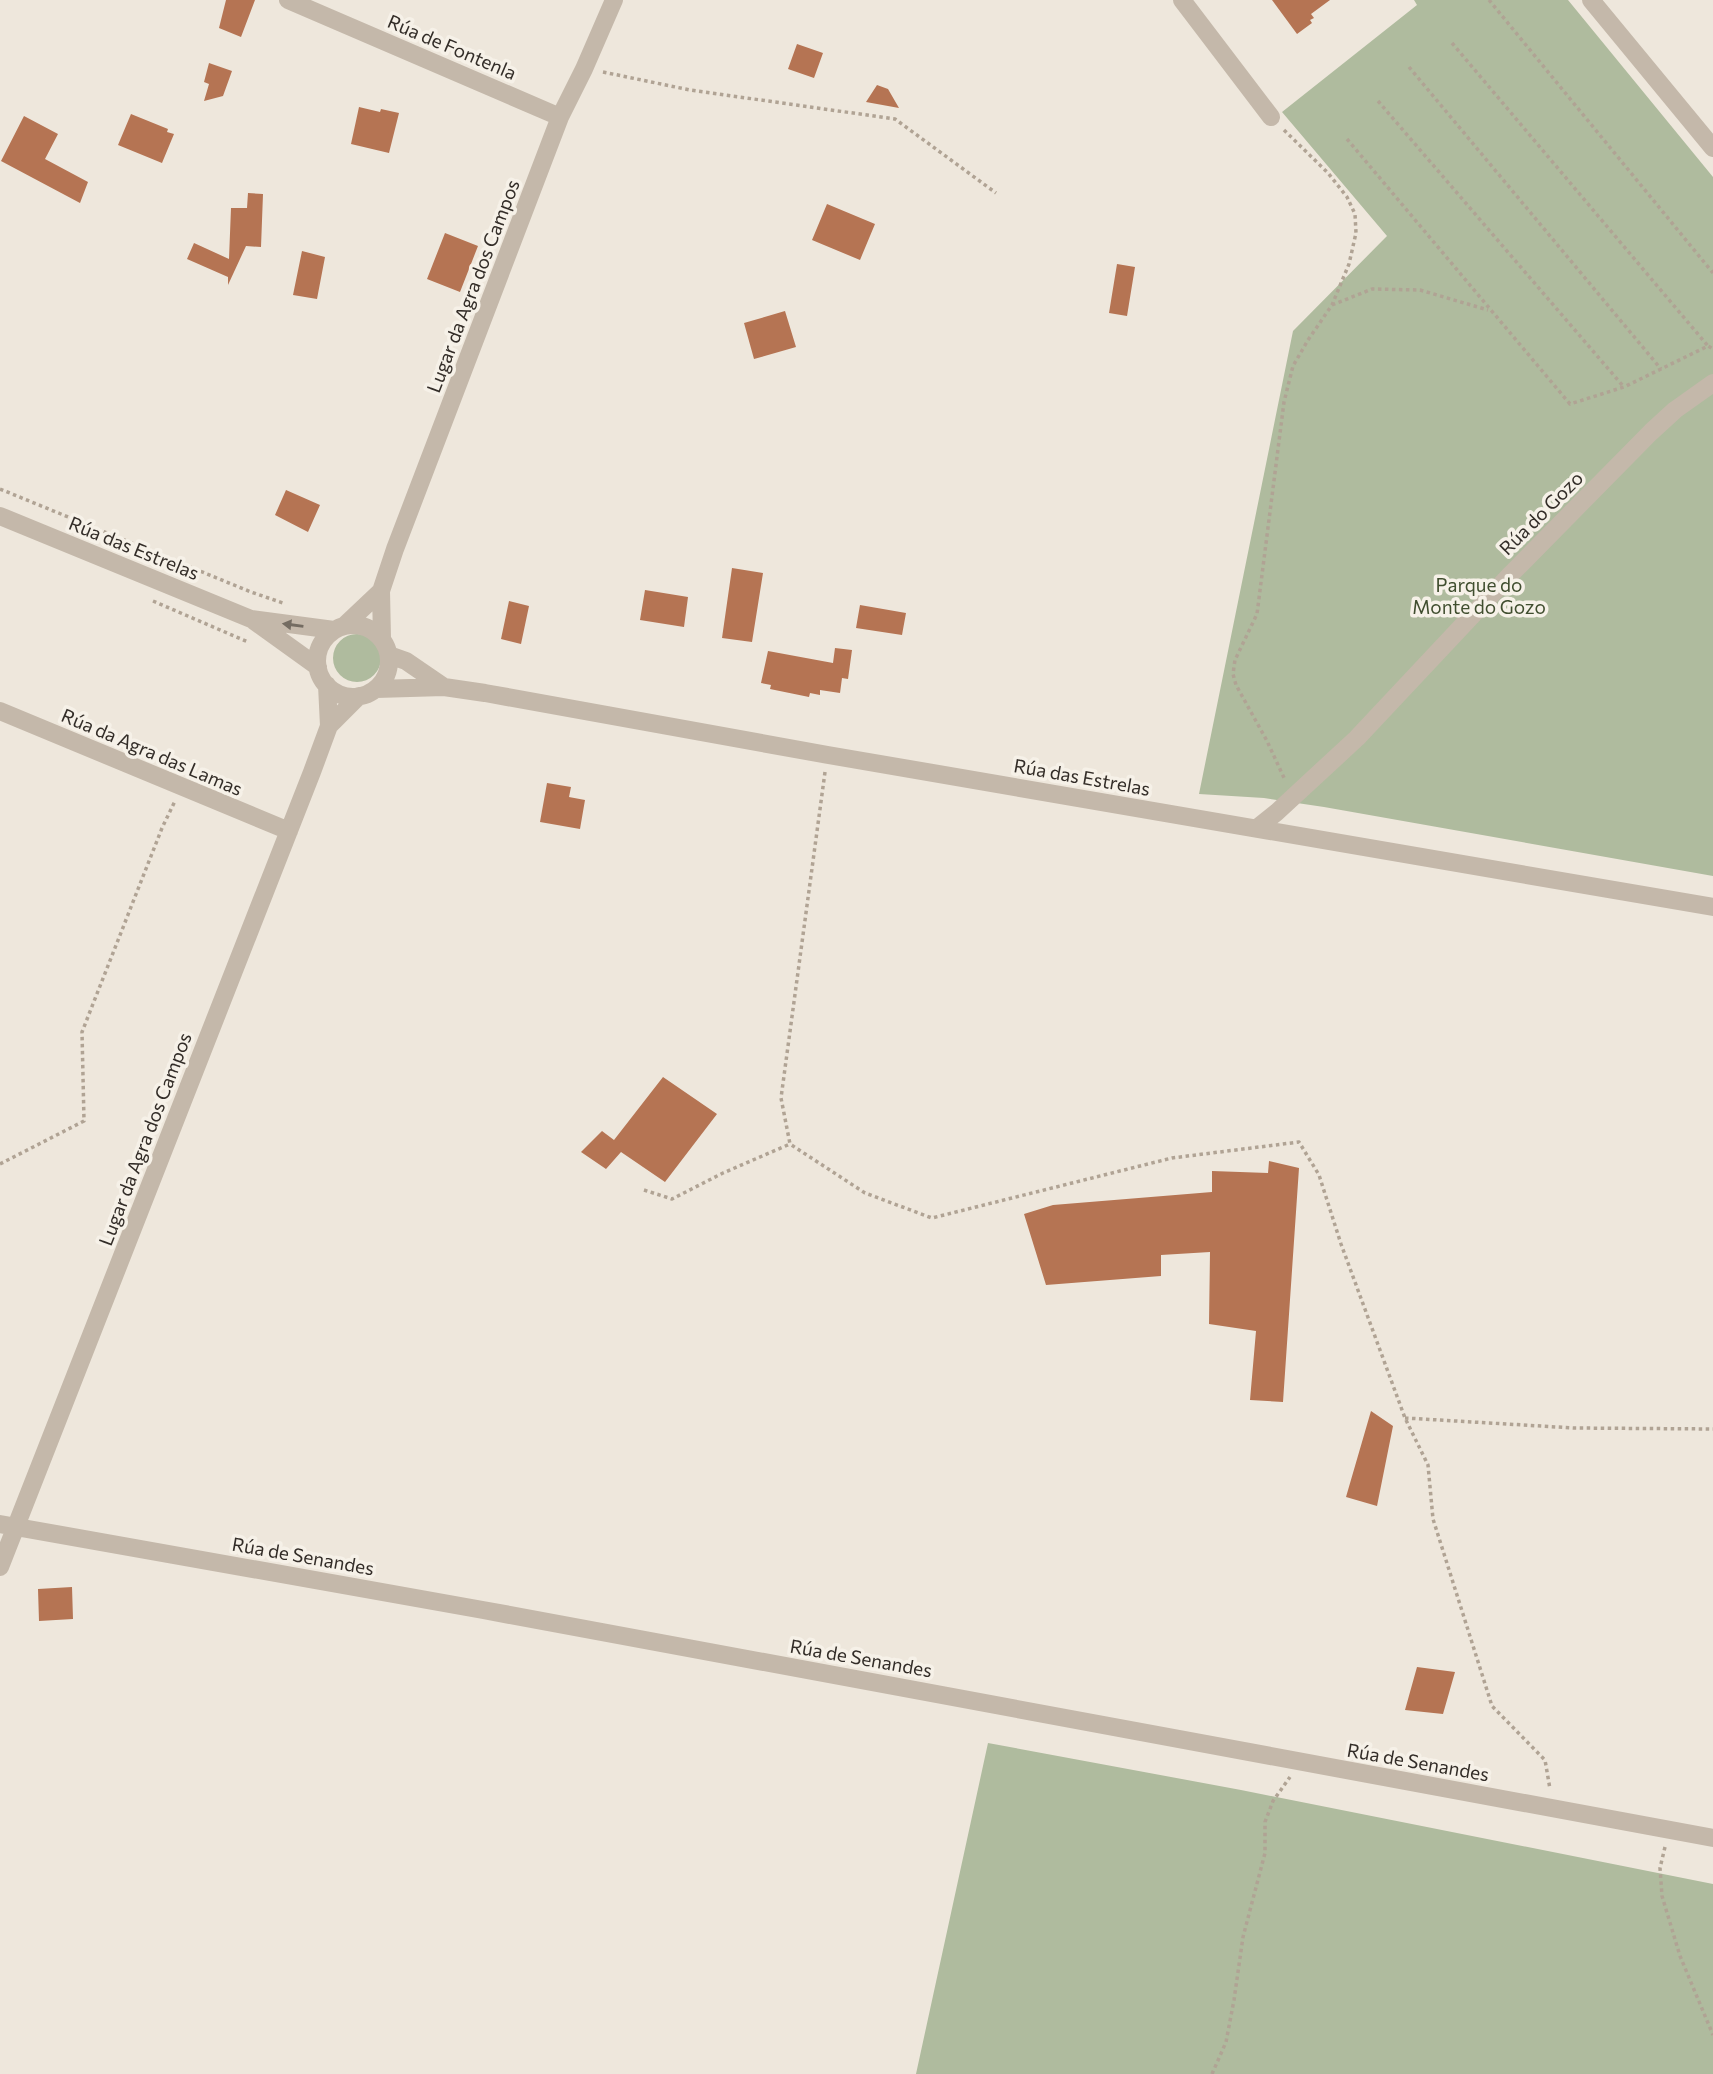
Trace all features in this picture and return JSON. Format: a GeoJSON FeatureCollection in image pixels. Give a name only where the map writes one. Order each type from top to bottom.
{"type":"FeatureCollection","features":[{"type":"Feature","properties":{"kind":"street","name":"Rúa de Fontenla"},"geometry":{"type":"LineString","coordinates":[[288,0],[560,117]]}},
{"type":"Feature","properties":{"kind":"street","name":"Lugar da Agra dos Campos"},"geometry":{"type":"LineString","coordinates":[[385,647],[381,591],[395,549],[560,117],[614,0]]}},
{"type":"Feature","properties":{"kind":"street"},"geometry":{"type":"LineString","coordinates":[[1182,0],[1271,117]]}},
{"type":"Feature","properties":{"kind":"street"},"geometry":{"type":"LineString","coordinates":[[1591,0],[1713,148]]}},
{"type":"Feature","properties":{"kind":"street","name":"Rúa do Gozo"},"geometry":{"type":"LineString","coordinates":[[1257,828],[1357,738],[1511,574],[1651,432],[1675,410],[1713,383]]}},
{"type":"Feature","properties":{"kind":"street","name":"Rúa das Estrelas"},"geometry":{"type":"LineString","coordinates":[[0,516],[251,619],[318,667]]}},
{"type":"Feature","properties":{"kind":"street","name":"Lugar da Agra dos Campos"},"geometry":{"type":"LineString","coordinates":[[340,628],[381,591]]}},
{"type":"Feature","properties":{"kind":"street","name":"Rúa das Estrelas"},"geometry":{"type":"LineString","coordinates":[[251,619],[340,628]]}},
{"type":"Feature","properties":{"kind":"street"},"geometry":{"type":"LineString","coordinates":[[354,624],[366,627],[385,647],[388,671],[376,689],[359,696],[341,695],[327,685],[318,667],[319,648],[324,639],[340,628],[354,624]]}},
{"type":"Feature","properties":{"kind":"street","name":"Rúa das Estrelas"},"geometry":{"type":"LineString","coordinates":[[385,647],[444,687]]}},
{"type":"Feature","properties":{"kind":"street","name":"Lugar da Agra dos Campos"},"geometry":{"type":"LineString","coordinates":[[0,1567],[8,1526],[329,726],[327,685]]}},
{"type":"Feature","properties":{"kind":"street","name":"Rúa das Estrelas"},"geometry":{"type":"LineString","coordinates":[[376,689],[444,687],[1713,907]]}},
{"type":"Feature","properties":{"kind":"street","name":"Lugar da Agra dos Campos"},"geometry":{"type":"LineString","coordinates":[[329,726],[359,696]]}},
{"type":"Feature","properties":{"kind":"street","name":"Rúa da Agra das Lamas"},"geometry":{"type":"LineString","coordinates":[[0,711],[289,831]]}},
{"type":"Feature","properties":{"kind":"street","name":"Rúa de Senandes"},"geometry":{"type":"LineString","coordinates":[[8,1526],[563,1624],[1713,1838]]}},
{"type":"Feature","properties":{"kind":"path"},"geometry":{"type":"LineString","coordinates":[[1489,0],[1713,273]]}},
{"type":"Feature","properties":{"kind":"path"},"geometry":{"type":"LineString","coordinates":[[1452,43],[1713,349]]}},
{"type":"Feature","properties":{"kind":"path"},"geometry":{"type":"LineString","coordinates":[[1409,67],[1661,369]]}},
{"type":"Feature","properties":{"kind":"path"},"geometry":{"type":"LineString","coordinates":[[584,68],[690,90],[895,119],[996,193]]}},
{"type":"Feature","properties":{"kind":"path"},"geometry":{"type":"LineString","coordinates":[[1378,101],[1623,387]]}},
{"type":"Feature","properties":{"kind":"path"},"geometry":{"type":"LineString","coordinates":[[1271,117],[1328,173],[1347,197],[1355,214],[1356,233],[1349,264],[1332,305],[1293,366],[1283,402],[1257,614],[1235,660],[1233,674],[1236,685],[1268,741],[1293,798]]}},
{"type":"Feature","properties":{"kind":"path"},"geometry":{"type":"LineString","coordinates":[[1347,139],[1570,404],[1623,387],[1708,346]]}},
{"type":"Feature","properties":{"kind":"path"},"geometry":{"type":"LineString","coordinates":[[1332,305],[1372,289],[1420,290],[1491,310]]}},
{"type":"Feature","properties":{"kind":"path"},"geometry":{"type":"LineString","coordinates":[[0,489],[251,592],[287,604]]}},
{"type":"Feature","properties":{"kind":"path"},"geometry":{"type":"LineString","coordinates":[[142,597],[252,644]]}},
{"type":"Feature","properties":{"kind":"path"},"geometry":{"type":"LineString","coordinates":[[822,785],[781,1098],[790,1144],[865,1193],[932,1218],[1172,1158],[1299,1142],[1319,1175],[1341,1244],[1405,1419],[1427,1465],[1433,1519],[1492,1706],[1545,1760],[1549,1784]]}},
{"type":"Feature","properties":{"kind":"path"},"geometry":{"type":"LineString","coordinates":[[0,1164],[84,1121],[82,1032],[162,828],[181,787]]}},
{"type":"Feature","properties":{"kind":"path"},"geometry":{"type":"LineString","coordinates":[[644,1190],[672,1199],[790,1144]]}},
{"type":"Feature","properties":{"kind":"path"},"geometry":{"type":"LineString","coordinates":[[1405,1419],[1574,1428],[1713,1429]]}},
{"type":"Feature","properties":{"kind":"path"},"geometry":{"type":"LineString","coordinates":[[1212,2074],[1226,2042],[1243,1937],[1265,1853],[1265,1822],[1273,1801],[1290,1778],[1294,1761]]}},
{"type":"Feature","properties":{"kind":"path"},"geometry":{"type":"LineString","coordinates":[[1669,1830],[1660,1868],[1662,1896],[1679,1956],[1713,2035]]}},
{"type":"Feature","properties":{"kind":"green space","name":"Parque do Monte do Gozo"},"geometry":{"type":"Polygon","coordinates":[[[1414,0],[1568,0],[1713,177],[1713,876],[1324,807],[1264,798],[1199,794],[1293,331],[1387,236],[1282,112],[1417,5],[1414,0]]]}},
{"type":"Feature","properties":{"kind":"green space"},"geometry":{"type":"Polygon","coordinates":[[[357,634],[374,641],[381,658],[374,675],[357,682],[340,675],[333,658],[340,641],[357,634]]]}},
{"type":"Feature","properties":{"kind":"green space"},"geometry":{"type":"Polygon","coordinates":[[[988,1743],[1241,1790],[1713,1884],[1713,2074],[916,2074],[988,1743]]]}},
{"type":"Feature","properties":{"kind":"building"},"geometry":{"type":"Polygon","coordinates":[[[226,0],[255,0],[241,37],[219,28],[226,0]]]}},
{"type":"Feature","properties":{"kind":"building"},"geometry":{"type":"Polygon","coordinates":[[[1272,0],[1330,0],[1311,14],[1314,18],[1310,20],[1312,23],[1297,34],[1272,0]]]}},
{"type":"Feature","properties":{"kind":"building"},"geometry":{"type":"Polygon","coordinates":[[[797,44],[823,53],[814,78],[788,69],[797,44]]]}},
{"type":"Feature","properties":{"kind":"building"},"geometry":{"type":"Polygon","coordinates":[[[209,63],[232,71],[223,96],[204,101],[209,84],[204,82],[209,63]]]}},
{"type":"Feature","properties":{"kind":"building"},"geometry":{"type":"Polygon","coordinates":[[[877,85],[888,89],[899,108],[866,102],[877,85]]]}},
{"type":"Feature","properties":{"kind":"building"},"geometry":{"type":"Polygon","coordinates":[[[359,107],[399,113],[389,153],[351,144],[359,107]]]}},
{"type":"Feature","properties":{"kind":"building"},"geometry":{"type":"Polygon","coordinates":[[[131,114],[174,134],[162,163],[118,145],[131,114]]]}},
{"type":"Feature","properties":{"kind":"building"},"geometry":{"type":"Polygon","coordinates":[[[24,116],[58,134],[45,159],[88,182],[80,203],[1,161],[24,116]]]}},
{"type":"Feature","properties":{"kind":"building"},"geometry":{"type":"Polygon","coordinates":[[[248,193],[263,194],[261,247],[246,246],[228,285],[228,277],[187,259],[194,243],[229,259],[231,208],[247,208],[248,193]]]}},
{"type":"Feature","properties":{"kind":"building"},"geometry":{"type":"Polygon","coordinates":[[[827,204],[875,224],[860,260],[812,240],[827,204]]]}},
{"type":"Feature","properties":{"kind":"building"},"geometry":{"type":"Polygon","coordinates":[[[445,233],[478,246],[460,292],[427,279],[445,233]]]}},
{"type":"Feature","properties":{"kind":"building"},"geometry":{"type":"Polygon","coordinates":[[[302,251],[325,257],[317,299],[293,295],[302,251]]]}},
{"type":"Feature","properties":{"kind":"building"},"geometry":{"type":"Polygon","coordinates":[[[1117,264],[1135,267],[1127,316],[1109,313],[1117,264]]]}},
{"type":"Feature","properties":{"kind":"building"},"geometry":{"type":"Polygon","coordinates":[[[785,311],[796,347],[754,359],[744,323],[785,311]]]}},
{"type":"Feature","properties":{"kind":"building"},"geometry":{"type":"Polygon","coordinates":[[[286,490],[320,505],[308,532],[275,515],[286,490]]]}},
{"type":"Feature","properties":{"kind":"building"},"geometry":{"type":"Polygon","coordinates":[[[732,568],[763,573],[752,642],[722,638],[732,568]]]}},
{"type":"Feature","properties":{"kind":"building"},"geometry":{"type":"Polygon","coordinates":[[[645,590],[688,597],[684,627],[640,620],[645,590]]]}},
{"type":"Feature","properties":{"kind":"building"},"geometry":{"type":"Polygon","coordinates":[[[509,601],[529,606],[521,644],[501,639],[509,601]]]}},
{"type":"Feature","properties":{"kind":"building"},"geometry":{"type":"Polygon","coordinates":[[[860,605],[906,613],[902,635],[856,628],[860,605]]]}},
{"type":"Feature","properties":{"kind":"building"},"geometry":{"type":"Polygon","coordinates":[[[835,648],[852,650],[848,679],[842,678],[840,693],[820,690],[820,695],[810,693],[809,697],[770,689],[771,685],[761,683],[768,651],[833,663],[835,648]]]}},
{"type":"Feature","properties":{"kind":"building"},"geometry":{"type":"Polygon","coordinates":[[[547,783],[571,787],[569,797],[585,800],[580,829],[540,822],[547,783]]]}},
{"type":"Feature","properties":{"kind":"building"},"geometry":{"type":"Polygon","coordinates":[[[663,1077],[717,1114],[665,1182],[621,1152],[606,1169],[581,1152],[602,1131],[614,1140],[663,1077]]]}},
{"type":"Feature","properties":{"kind":"building"},"geometry":{"type":"Polygon","coordinates":[[[1269,1161],[1299,1168],[1283,1402],[1250,1400],[1256,1331],[1209,1324],[1210,1252],[1161,1255],[1161,1276],[1046,1285],[1024,1214],[1053,1205],[1212,1192],[1212,1171],[1268,1173],[1269,1161]]]}},
{"type":"Feature","properties":{"kind":"building"},"geometry":{"type":"Polygon","coordinates":[[[1371,1411],[1393,1426],[1377,1506],[1346,1497],[1371,1411]]]}},
{"type":"Feature","properties":{"kind":"building"},"geometry":{"type":"Polygon","coordinates":[[[72,1587],[73,1619],[39,1621],[38,1589],[72,1587]]]}},
{"type":"Feature","properties":{"kind":"building"},"geometry":{"type":"Polygon","coordinates":[[[1417,1667],[1455,1672],[1443,1714],[1405,1710],[1417,1667]]]}}]}
